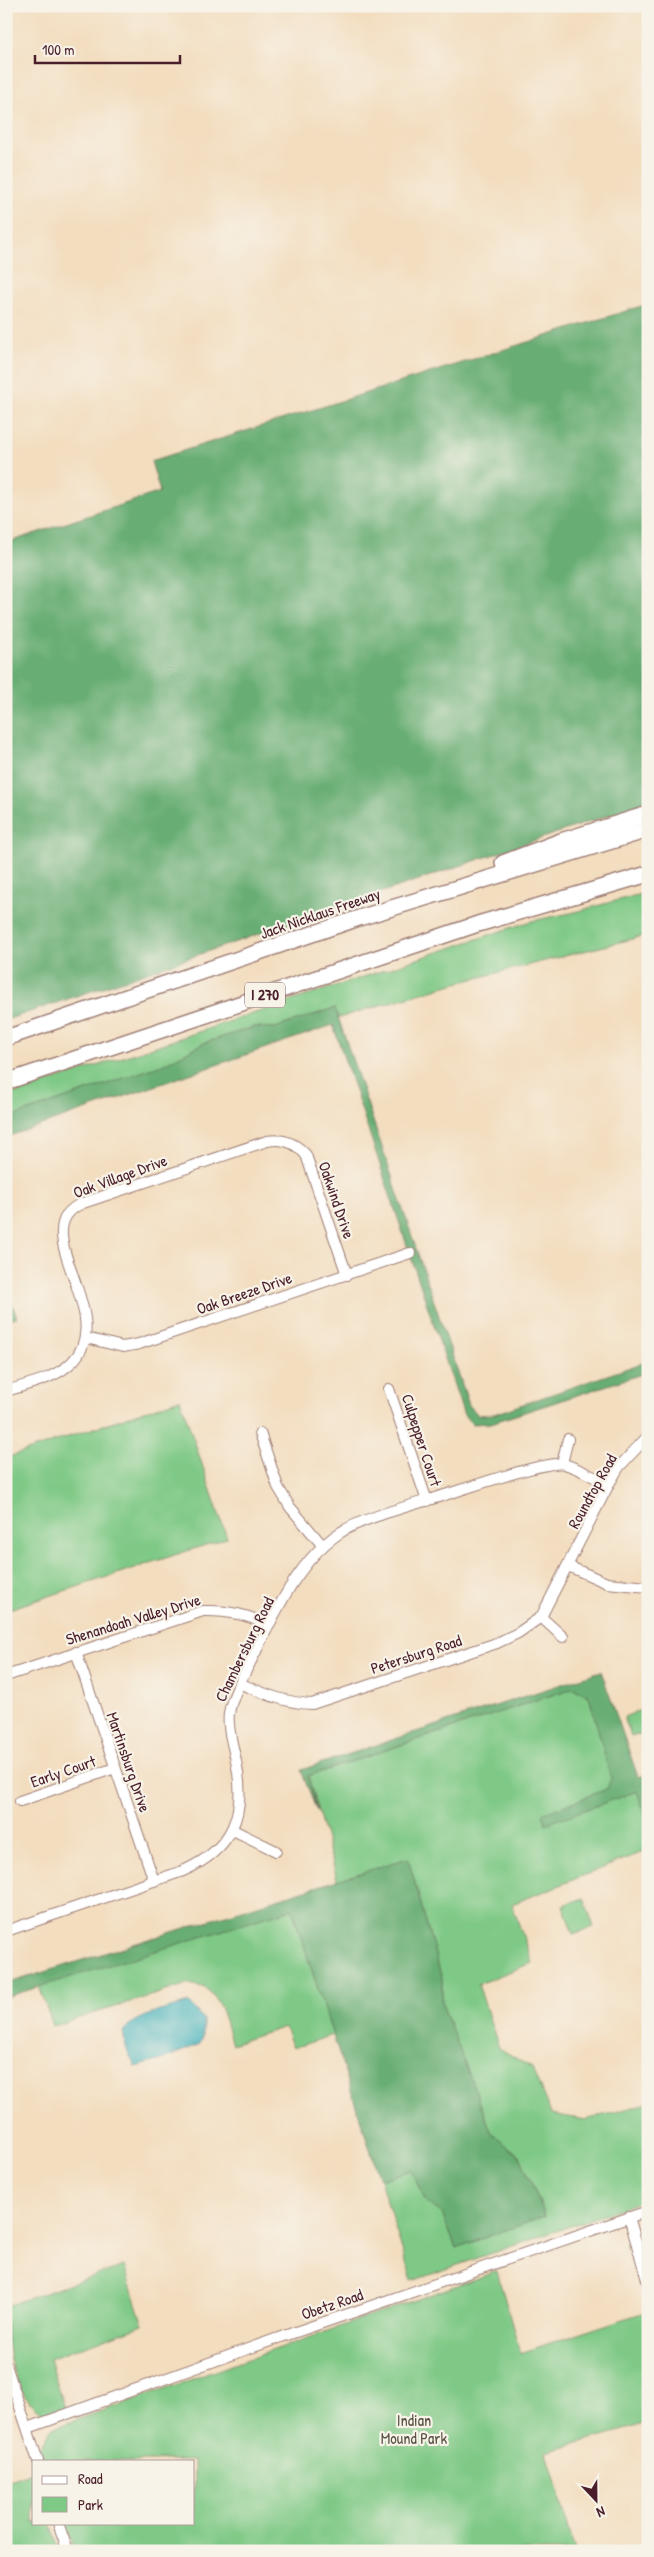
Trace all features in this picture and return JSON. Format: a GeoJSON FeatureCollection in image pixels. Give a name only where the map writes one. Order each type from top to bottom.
{"type":"FeatureCollection","features":[{"type":"Feature","properties":{"kind":"highway"},"geometry":{"type":"LineString","coordinates":[[360,918],[561,841],[648,814]]}},
{"type":"Feature","properties":{"kind":"highway","name":"Jack Nicklaus Freeway"},"geometry":{"type":"LineString","coordinates":[[6,1038],[360,918],[481,879],[648,830]]}},
{"type":"Feature","properties":{"kind":"highway","name":"I 270"},"geometry":{"type":"LineString","coordinates":[[6,1082],[469,927],[648,874]]}},
{"type":"Feature","properties":{"kind":"street","name":"Oak Village Drive"},"geometry":{"type":"LineString","coordinates":[[86,1338],[87,1318],[62,1244],[61,1230],[63,1221],[73,1209],[83,1203],[267,1141],[277,1139],[290,1142]]}},
{"type":"Feature","properties":{"kind":"street","name":"Oakwind Drive"},"geometry":{"type":"LineString","coordinates":[[290,1142],[302,1150],[309,1162],[347,1274]]}},
{"type":"Feature","properties":{"kind":"street","name":"Oak Breeze Drive"},"geometry":{"type":"LineString","coordinates":[[86,1338],[123,1347],[139,1344],[410,1253]]}},
{"type":"Feature","properties":{"kind":"street"},"geometry":{"type":"LineString","coordinates":[[6,1391],[49,1377],[65,1368],[78,1355],[86,1338]]}},
{"type":"Feature","properties":{"kind":"street","name":"Culpepper Court"},"geometry":{"type":"LineString","coordinates":[[390,1389],[427,1501]]}},
{"type":"Feature","properties":{"kind":"street"},"geometry":{"type":"LineString","coordinates":[[260,1433],[278,1487],[290,1507],[323,1546]]}},
{"type":"Feature","properties":{"kind":"street","name":"Roundtop Road"},"geometry":{"type":"LineString","coordinates":[[568,1566],[620,1466],[648,1436]]}},
{"type":"Feature","properties":{"kind":"street"},"geometry":{"type":"LineString","coordinates":[[568,1439],[562,1464],[609,1484]]}},
{"type":"Feature","properties":{"kind":"street","name":"Chambersburg Road"},"geometry":{"type":"LineString","coordinates":[[6,1931],[198,1865],[212,1855],[233,1830],[240,1796],[229,1729],[229,1712],[269,1625],[314,1554],[323,1546],[339,1533],[427,1501],[503,1476],[562,1464]]}},
{"type":"Feature","properties":{"kind":"street"},"geometry":{"type":"LineString","coordinates":[[568,1566],[607,1583],[648,1587]]}},
{"type":"Feature","properties":{"kind":"street","name":"Petersburg Road"},"geometry":{"type":"LineString","coordinates":[[241,1684],[271,1697],[293,1703],[312,1704],[498,1643],[518,1633],[541,1617],[568,1566]]}},
{"type":"Feature","properties":{"kind":"street","name":"Shenandoah Valley Drive"},"geometry":{"type":"LineString","coordinates":[[6,1676],[203,1611],[222,1610],[246,1615],[269,1625]]}},
{"type":"Feature","properties":{"kind":"street"},"geometry":{"type":"LineString","coordinates":[[541,1617],[563,1637]]}},
{"type":"Feature","properties":{"kind":"street","name":"Martinsburg Drive"},"geometry":{"type":"LineString","coordinates":[[76,1652],[154,1881]]}},
{"type":"Feature","properties":{"kind":"street","name":"Early Court"},"geometry":{"type":"LineString","coordinates":[[20,1801],[115,1768]]}},
{"type":"Feature","properties":{"kind":"street"},"geometry":{"type":"LineString","coordinates":[[233,1830],[276,1851]]}},
{"type":"Feature","properties":{"kind":"street","name":"Obetz Road"},"geometry":{"type":"LineString","coordinates":[[28,2428],[284,2336],[648,2211]]}},
{"type":"Feature","properties":{"kind":"street"},"geometry":{"type":"LineString","coordinates":[[629,2217],[648,2283]]}},
{"type":"Feature","properties":{"kind":"street"},"geometry":{"type":"LineString","coordinates":[[6,2365],[38,2460]]}},
{"type":"Feature","properties":{"kind":"street"},"geometry":{"type":"LineString","coordinates":[[58,2524],[68,2551]]}},
{"type":"Feature","properties":{"kind":"green space"},"geometry":{"type":"Polygon","coordinates":[[[648,304],[648,802],[6,1020],[6,543],[160,492],[151,461],[648,304]]]}},
{"type":"Feature","properties":{"kind":"green space"},"geometry":{"type":"Polygon","coordinates":[[[648,892],[648,935],[445,986],[338,1018],[334,1008],[275,1028],[254,1027],[204,1043],[162,1065],[6,1119],[6,1096],[531,921],[571,913],[648,892]]]}},
{"type":"Feature","properties":{"kind":"green space"},"geometry":{"type":"Polygon","coordinates":[[[335,1008],[469,1405],[478,1415],[494,1414],[648,1361],[648,1372],[491,1423],[472,1424],[464,1415],[333,1025],[6,1137],[6,1119],[162,1065],[204,1043],[254,1027],[275,1028],[335,1008]]]}},
{"type":"Feature","properties":{"kind":"green space"},"geometry":{"type":"Polygon","coordinates":[[[6,1288],[17,1317],[6,1320],[6,1288]]]}},
{"type":"Feature","properties":{"kind":"green space"},"geometry":{"type":"Polygon","coordinates":[[[180,1399],[227,1538],[6,1610],[6,1458],[180,1399]]]}},
{"type":"Feature","properties":{"kind":"green space"},"geometry":{"type":"Polygon","coordinates":[[[601,1671],[638,1777],[648,1774],[648,1789],[646,1790],[648,1824],[637,1791],[546,1824],[542,1814],[607,1789],[611,1778],[589,1696],[573,1688],[308,1776],[317,1812],[301,1770],[601,1671]]]}},
{"type":"Feature","properties":{"kind":"green space"},"geometry":{"type":"Polygon","coordinates":[[[573,1688],[589,1696],[612,1778],[607,1789],[543,1814],[546,1823],[637,1791],[648,1824],[648,1850],[512,1904],[532,1963],[478,1984],[499,2048],[532,2068],[551,2114],[586,2120],[648,2103],[648,2199],[412,2281],[380,2180],[411,2170],[426,2202],[442,2213],[456,2248],[545,2215],[520,2156],[492,2134],[442,2004],[442,1979],[408,1858],[338,1882],[308,1776],[573,1688]]]}},
{"type":"Feature","properties":{"kind":"green space"},"geometry":{"type":"Polygon","coordinates":[[[641,1710],[648,1731],[631,1737],[624,1717],[641,1710]]]}},
{"type":"Feature","properties":{"kind":"green space"},"geometry":{"type":"Polygon","coordinates":[[[408,1858],[442,1979],[442,2004],[492,2134],[520,2156],[545,2216],[456,2248],[442,2213],[426,2202],[411,2170],[380,2180],[292,1909],[6,1997],[6,1984],[408,1858]]]}},
{"type":"Feature","properties":{"kind":"green space"},"geometry":{"type":"Polygon","coordinates":[[[584,1898],[594,1927],[573,1934],[563,1905],[584,1898]]]}},
{"type":"Feature","properties":{"kind":"green space"},"geometry":{"type":"Polygon","coordinates":[[[292,1909],[333,2035],[293,2048],[285,2027],[232,2044],[218,2003],[206,1989],[197,1985],[185,1985],[53,2026],[39,1986],[292,1909]]]}},
{"type":"Feature","properties":{"kind":"green space"},"geometry":{"type":"Polygon","coordinates":[[[124,2266],[143,2325],[49,2359],[65,2408],[42,2413],[22,2391],[11,2364],[8,2350],[6,2306],[124,2266]]]}},
{"type":"Feature","properties":{"kind":"green space","name":"Indian Mound Park"},"geometry":{"type":"Polygon","coordinates":[[[497,2271],[520,2353],[648,2311],[648,2423],[547,2452],[575,2551],[75,2551],[65,2524],[195,2524],[195,2460],[44,2460],[39,2448],[51,2429],[497,2271]]]}},
{"type":"Feature","properties":{"kind":"green space"},"geometry":{"type":"Polygon","coordinates":[[[32,2472],[32,2524],[50,2524],[60,2551],[6,2551],[6,2481],[32,2472]]]}},
{"type":"Feature","properties":{"kind":"water"},"geometry":{"type":"Polygon","coordinates":[[[190,2003],[203,2019],[203,2037],[200,2044],[161,2060],[135,2067],[125,2042],[124,2034],[126,2028],[141,2018],[190,2003]]]}}]}
